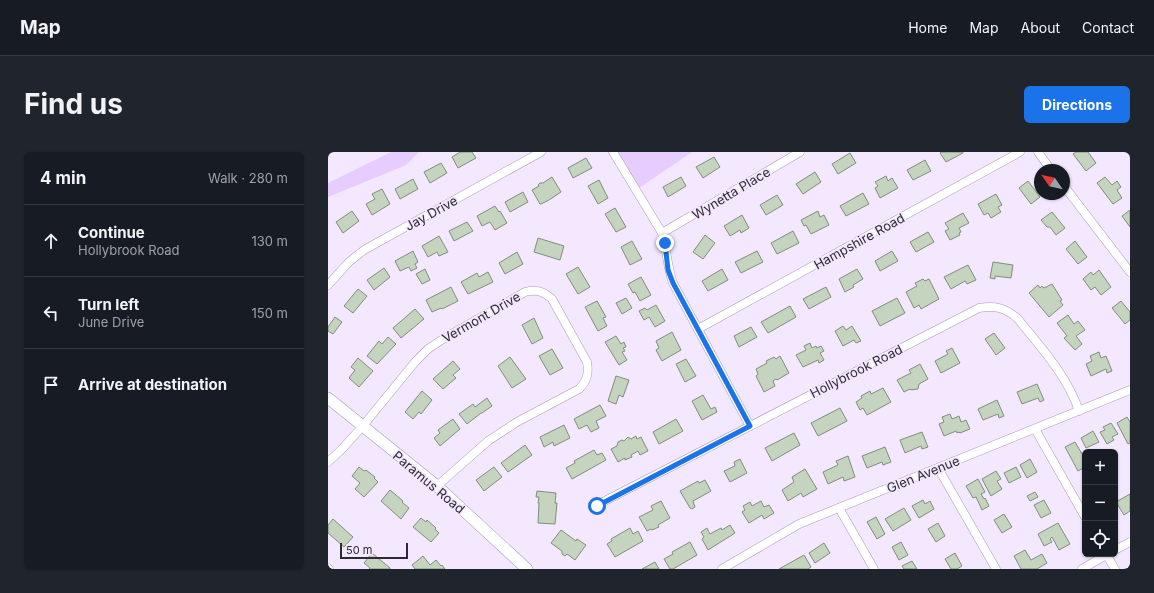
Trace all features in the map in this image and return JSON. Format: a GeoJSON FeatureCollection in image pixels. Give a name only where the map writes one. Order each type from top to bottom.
{"type":"FeatureCollection","features":[{"type":"Feature","properties":{"kind":"main road","name":"Paramus Road"},"geometry":{"type":"LineString","coordinates":[[328,398],[362,427],[437,486],[527,569]]}},
{"type":"Feature","properties":{"kind":"street","name":"Jay Drive"},"geometry":{"type":"LineString","coordinates":[[328,285],[364,250],[542,152]]}},
{"type":"Feature","properties":{"kind":"street"},"geometry":{"type":"LineString","coordinates":[[614,152],[662,233],[668,270],[673,283],[750,426]]}},
{"type":"Feature","properties":{"kind":"street","name":"Wynetta Place"},"geometry":{"type":"LineString","coordinates":[[662,233],[800,152]]}},
{"type":"Feature","properties":{"kind":"street","name":"Hampshire Road"},"geometry":{"type":"LineString","coordinates":[[698,329],[1020,152]]}},
{"type":"Feature","properties":{"kind":"street"},"geometry":{"type":"LineString","coordinates":[[1038,152],[1047,164]]}},
{"type":"Feature","properties":{"kind":"street"},"geometry":{"type":"LineString","coordinates":[[1070,194],[1130,272]]}},
{"type":"Feature","properties":{"kind":"street","name":"Vermont Drive"},"geometry":{"type":"LineString","coordinates":[[362,427],[415,362],[428,349],[525,292],[532,290],[540,291],[546,294],[552,299],[587,362],[587,378],[584,384],[579,389],[517,422],[488,441],[437,486]]}},
{"type":"Feature","properties":{"kind":"street","name":"Hollybrook Road"},"geometry":{"type":"LineString","coordinates":[[597,506],[979,308],[988,306],[1004,308],[1018,319],[1058,368],[1068,383],[1079,411]]}},
{"type":"Feature","properties":{"kind":"street","name":"Glen Avenue"},"geometry":{"type":"LineString","coordinates":[[722,569],[799,524],[1130,390]]}},
{"type":"Feature","properties":{"kind":"street"},"geometry":{"type":"LineString","coordinates":[[328,462],[342,450],[362,427]]}},
{"type":"Feature","properties":{"kind":"street"},"geometry":{"type":"LineString","coordinates":[[1035,429],[1082,512]]}},
{"type":"Feature","properties":{"kind":"street"},"geometry":{"type":"LineString","coordinates":[[938,468],[996,569]]}},
{"type":"Feature","properties":{"kind":"street"},"geometry":{"type":"LineString","coordinates":[[840,508],[874,569]]}},
{"type":"Feature","properties":{"kind":"street"},"geometry":{"type":"LineString","coordinates":[[1118,548],[1130,542]]}},
{"type":"Feature","properties":{"kind":"street"},"geometry":{"type":"LineString","coordinates":[[1082,569],[1102,557]]}},
{"type":"Feature","properties":{"kind":"street"},"geometry":{"type":"LineString","coordinates":[[1109,557],[1115,569]]}},
{"type":"Feature","properties":{"kind":"shaded area"},"geometry":{"type":"Polygon","coordinates":[[[391,152],[419,152],[406,165],[328,197],[328,183],[391,152]]]}},
{"type":"Feature","properties":{"kind":"shaded area"},"geometry":{"type":"Polygon","coordinates":[[[613,152],[692,152],[636,190],[613,152]]]}},
{"type":"Feature","properties":{"kind":"building"},"geometry":{"type":"Polygon","coordinates":[[[460,152],[472,152],[476,158],[458,168],[452,157],[460,152]]]}},
{"type":"Feature","properties":{"kind":"building"},"geometry":{"type":"Polygon","coordinates":[[[1076,152],[1088,152],[1096,163],[1086,171],[1073,154],[1076,152]]]}},
{"type":"Feature","properties":{"kind":"building"},"geometry":{"type":"Polygon","coordinates":[[[850,153],[856,163],[838,174],[832,164],[850,153]]]}},
{"type":"Feature","properties":{"kind":"building"},"geometry":{"type":"Polygon","coordinates":[[[940,153],[963,153],[946,162],[940,153]]]}},
{"type":"Feature","properties":{"kind":"building"},"geometry":{"type":"Polygon","coordinates":[[[714,157],[720,167],[703,178],[696,167],[714,157]]]}},
{"type":"Feature","properties":{"kind":"building"},"geometry":{"type":"Polygon","coordinates":[[[586,158],[592,168],[573,178],[568,168],[586,158]]]}},
{"type":"Feature","properties":{"kind":"building"},"geometry":{"type":"Polygon","coordinates":[[[925,160],[931,171],[913,180],[907,170],[925,160]]]}},
{"type":"Feature","properties":{"kind":"building"},"geometry":{"type":"Polygon","coordinates":[[[441,163],[447,173],[430,183],[424,172],[441,163]]]}},
{"type":"Feature","properties":{"kind":"building"},"geometry":{"type":"Polygon","coordinates":[[[815,172],[821,182],[803,194],[796,184],[815,172]]]}},
{"type":"Feature","properties":{"kind":"building"},"geometry":{"type":"Polygon","coordinates":[[[886,176],[888,181],[892,178],[898,188],[880,198],[875,188],[878,186],[875,182],[886,176]]]}},
{"type":"Feature","properties":{"kind":"building"},"geometry":{"type":"Polygon","coordinates":[[[552,177],[561,192],[540,204],[532,190],[539,186],[538,185],[540,183],[543,183],[552,177]]]}},
{"type":"Feature","properties":{"kind":"building"},"geometry":{"type":"Polygon","coordinates":[[[681,177],[686,186],[668,197],[663,187],[681,177]]]}},
{"type":"Feature","properties":{"kind":"building"},"geometry":{"type":"Polygon","coordinates":[[[1105,177],[1112,185],[1117,181],[1121,187],[1117,190],[1122,198],[1113,204],[1097,183],[1105,177]]]}},
{"type":"Feature","properties":{"kind":"building"},"geometry":{"type":"Polygon","coordinates":[[[413,179],[418,189],[400,199],[395,189],[413,179]]]}},
{"type":"Feature","properties":{"kind":"building"},"geometry":{"type":"Polygon","coordinates":[[[599,180],[608,198],[598,204],[588,186],[599,180]]]}},
{"type":"Feature","properties":{"kind":"building"},"geometry":{"type":"Polygon","coordinates":[[[1028,181],[1034,189],[1034,200],[1036,200],[1031,204],[1019,188],[1028,181]]]}},
{"type":"Feature","properties":{"kind":"building"},"geometry":{"type":"Polygon","coordinates":[[[382,189],[390,204],[372,215],[366,204],[375,199],[372,194],[382,189]]]}},
{"type":"Feature","properties":{"kind":"building"},"geometry":{"type":"Polygon","coordinates":[[[523,192],[528,202],[510,212],[505,202],[523,192]]]}},
{"type":"Feature","properties":{"kind":"building"},"geometry":{"type":"Polygon","coordinates":[[[863,193],[869,204],[846,216],[840,206],[863,193]]]}},
{"type":"Feature","properties":{"kind":"building"},"geometry":{"type":"Polygon","coordinates":[[[996,194],[1002,205],[998,207],[1001,212],[991,218],[988,213],[984,215],[978,204],[996,194]]]}},
{"type":"Feature","properties":{"kind":"building"},"geometry":{"type":"Polygon","coordinates":[[[777,195],[783,205],[766,215],[760,205],[777,195]]]}},
{"type":"Feature","properties":{"kind":"building"},"geometry":{"type":"Polygon","coordinates":[[[495,206],[499,212],[500,211],[507,223],[495,230],[490,222],[482,226],[477,216],[495,206]]]}},
{"type":"Feature","properties":{"kind":"building"},"geometry":{"type":"Polygon","coordinates":[[[615,208],[626,227],[616,232],[605,214],[615,208]]]}},
{"type":"Feature","properties":{"kind":"building"},"geometry":{"type":"Polygon","coordinates":[[[1130,210],[1130,227],[1122,216],[1130,210]]]}},
{"type":"Feature","properties":{"kind":"building"},"geometry":{"type":"Polygon","coordinates":[[[352,211],[359,221],[343,233],[336,222],[352,211]]]}},
{"type":"Feature","properties":{"kind":"building"},"geometry":{"type":"Polygon","coordinates":[[[818,211],[820,217],[824,215],[829,225],[811,234],[801,220],[818,211]]]}},
{"type":"Feature","properties":{"kind":"building"},"geometry":{"type":"Polygon","coordinates":[[[1052,212],[1065,228],[1056,235],[1050,227],[1047,227],[1041,220],[1052,212]]]}},
{"type":"Feature","properties":{"kind":"building"},"geometry":{"type":"Polygon","coordinates":[[[963,213],[969,223],[959,228],[961,232],[959,233],[960,235],[950,240],[945,231],[949,229],[945,223],[963,213]]]}},
{"type":"Feature","properties":{"kind":"building"},"geometry":{"type":"Polygon","coordinates":[[[742,215],[749,228],[741,233],[740,230],[730,236],[724,226],[742,215]]]}},
{"type":"Feature","properties":{"kind":"building"},"geometry":{"type":"Polygon","coordinates":[[[467,222],[473,231],[454,241],[449,231],[467,222]]]}},
{"type":"Feature","properties":{"kind":"building"},"geometry":{"type":"Polygon","coordinates":[[[793,231],[799,243],[777,254],[771,243],[793,231]]]}},
{"type":"Feature","properties":{"kind":"building"},"geometry":{"type":"Polygon","coordinates":[[[928,232],[934,242],[916,252],[910,242],[928,232]]]}},
{"type":"Feature","properties":{"kind":"building"},"geometry":{"type":"Polygon","coordinates":[[[705,235],[715,243],[703,259],[693,252],[705,235]]]}},
{"type":"Feature","properties":{"kind":"building"},"geometry":{"type":"Polygon","coordinates":[[[439,236],[448,252],[439,256],[437,252],[428,257],[422,246],[439,236]]]}},
{"type":"Feature","properties":{"kind":"building"},"geometry":{"type":"Polygon","coordinates":[[[538,238],[564,246],[560,260],[534,252],[538,238]]]}},
{"type":"Feature","properties":{"kind":"building"},"geometry":{"type":"Polygon","coordinates":[[[632,241],[642,259],[630,265],[621,247],[632,241]]]}},
{"type":"Feature","properties":{"kind":"building"},"geometry":{"type":"Polygon","coordinates":[[[1075,241],[1087,257],[1078,264],[1066,249],[1075,241]]]}},
{"type":"Feature","properties":{"kind":"building"},"geometry":{"type":"Polygon","coordinates":[[[413,251],[418,262],[415,264],[417,268],[411,271],[409,267],[400,271],[395,261],[413,251]]]}},
{"type":"Feature","properties":{"kind":"building"},"geometry":{"type":"Polygon","coordinates":[[[757,251],[763,262],[741,273],[735,262],[757,251]]]}},
{"type":"Feature","properties":{"kind":"building"},"geometry":{"type":"Polygon","coordinates":[[[892,251],[898,261],[880,271],[875,261],[892,251]]]}},
{"type":"Feature","properties":{"kind":"building"},"geometry":{"type":"Polygon","coordinates":[[[517,252],[523,264],[505,274],[499,263],[517,252]]]}},
{"type":"Feature","properties":{"kind":"building"},"geometry":{"type":"Polygon","coordinates":[[[993,262],[1013,265],[1011,278],[995,276],[995,279],[990,278],[993,262]]]}},
{"type":"Feature","properties":{"kind":"building"},"geometry":{"type":"Polygon","coordinates":[[[968,265],[976,280],[967,284],[965,281],[951,289],[944,277],[968,265]]]}},
{"type":"Feature","properties":{"kind":"building"},"geometry":{"type":"Polygon","coordinates":[[[578,267],[590,287],[578,294],[566,274],[578,267]]]}},
{"type":"Feature","properties":{"kind":"building"},"geometry":{"type":"Polygon","coordinates":[[[384,268],[390,277],[374,290],[367,280],[384,268]]]}},
{"type":"Feature","properties":{"kind":"building"},"geometry":{"type":"Polygon","coordinates":[[[425,269],[430,280],[422,284],[416,274],[425,269]]]}},
{"type":"Feature","properties":{"kind":"building"},"geometry":{"type":"Polygon","coordinates":[[[722,269],[728,280],[708,291],[702,281],[722,269]]]}},
{"type":"Feature","properties":{"kind":"building"},"geometry":{"type":"Polygon","coordinates":[[[857,269],[863,279],[853,285],[854,287],[845,292],[839,279],[857,269]]]}},
{"type":"Feature","properties":{"kind":"building"},"geometry":{"type":"Polygon","coordinates":[[[1099,270],[1111,287],[1101,295],[1095,287],[1091,290],[1083,279],[1091,272],[1093,275],[1099,270]]]}},
{"type":"Feature","properties":{"kind":"building"},"geometry":{"type":"Polygon","coordinates":[[[488,272],[493,282],[468,294],[461,282],[477,273],[479,277],[488,272]]]}},
{"type":"Feature","properties":{"kind":"building"},"geometry":{"type":"Polygon","coordinates":[[[641,277],[651,295],[640,301],[628,284],[641,277]]]}},
{"type":"Feature","properties":{"kind":"building"},"geometry":{"type":"Polygon","coordinates":[[[923,279],[925,281],[929,279],[939,299],[921,309],[919,305],[914,308],[906,292],[917,286],[915,283],[923,279]]]}},
{"type":"Feature","properties":{"kind":"building"},"geometry":{"type":"Polygon","coordinates":[[[1052,284],[1062,300],[1060,301],[1063,305],[1049,317],[1029,293],[1038,285],[1040,288],[1042,286],[1044,288],[1052,284]]]}},
{"type":"Feature","properties":{"kind":"building"},"geometry":{"type":"Polygon","coordinates":[[[451,287],[458,301],[432,312],[426,300],[451,287]]]}},
{"type":"Feature","properties":{"kind":"building"},"geometry":{"type":"Polygon","coordinates":[[[826,287],[831,297],[809,309],[803,299],[826,287]]]}},
{"type":"Feature","properties":{"kind":"building"},"geometry":{"type":"Polygon","coordinates":[[[358,289],[367,296],[353,313],[344,306],[358,289]]]}},
{"type":"Feature","properties":{"kind":"building"},"geometry":{"type":"Polygon","coordinates":[[[626,298],[632,308],[622,314],[616,303],[626,298]]]}},
{"type":"Feature","properties":{"kind":"building"},"geometry":{"type":"Polygon","coordinates":[[[897,298],[905,313],[880,326],[872,311],[897,298]]]}},
{"type":"Feature","properties":{"kind":"building"},"geometry":{"type":"Polygon","coordinates":[[[597,301],[606,317],[603,318],[607,326],[598,331],[585,307],[597,301]]]}},
{"type":"Feature","properties":{"kind":"building"},"geometry":{"type":"Polygon","coordinates":[[[1121,301],[1130,312],[1130,320],[1125,324],[1112,308],[1121,301]]]}},
{"type":"Feature","properties":{"kind":"building"},"geometry":{"type":"Polygon","coordinates":[[[656,305],[665,321],[655,327],[649,317],[644,320],[639,311],[645,308],[647,310],[656,305]]]}},
{"type":"Feature","properties":{"kind":"building"},"geometry":{"type":"Polygon","coordinates":[[[790,306],[796,317],[768,333],[761,322],[790,306]]]}},
{"type":"Feature","properties":{"kind":"building"},"geometry":{"type":"Polygon","coordinates":[[[415,309],[424,319],[401,338],[393,328],[415,309]]]}},
{"type":"Feature","properties":{"kind":"building"},"geometry":{"type":"Polygon","coordinates":[[[1068,315],[1074,324],[1078,321],[1085,330],[1076,336],[1082,344],[1075,350],[1064,338],[1067,336],[1057,323],[1068,315]]]}},
{"type":"Feature","properties":{"kind":"building"},"geometry":{"type":"Polygon","coordinates":[[[335,317],[342,322],[333,334],[328,331],[328,327],[335,317]]]}},
{"type":"Feature","properties":{"kind":"building"},"geometry":{"type":"Polygon","coordinates":[[[534,318],[543,338],[532,344],[522,325],[534,318]]]}},
{"type":"Feature","properties":{"kind":"building"},"geometry":{"type":"Polygon","coordinates":[[[843,326],[846,330],[852,326],[861,341],[856,343],[854,340],[843,346],[835,331],[843,326]]]}},
{"type":"Feature","properties":{"kind":"building"},"geometry":{"type":"Polygon","coordinates":[[[751,327],[757,337],[739,347],[734,336],[751,327]]]}},
{"type":"Feature","properties":{"kind":"building"},"geometry":{"type":"Polygon","coordinates":[[[672,332],[681,350],[662,361],[656,350],[659,348],[656,341],[672,332]]]}},
{"type":"Feature","properties":{"kind":"building"},"geometry":{"type":"Polygon","coordinates":[[[994,333],[1005,348],[996,355],[985,339],[994,333]]]}},
{"type":"Feature","properties":{"kind":"building"},"geometry":{"type":"Polygon","coordinates":[[[616,336],[621,344],[624,342],[626,347],[623,348],[625,351],[622,352],[627,360],[619,365],[605,342],[616,336]]]}},
{"type":"Feature","properties":{"kind":"building"},"geometry":{"type":"Polygon","coordinates":[[[388,337],[396,344],[377,364],[367,356],[379,341],[382,344],[388,337]]]}},
{"type":"Feature","properties":{"kind":"building"},"geometry":{"type":"Polygon","coordinates":[[[810,343],[812,348],[821,346],[824,351],[820,353],[824,360],[819,363],[818,360],[803,367],[796,355],[806,350],[804,346],[810,343]]]}},
{"type":"Feature","properties":{"kind":"building"},"geometry":{"type":"Polygon","coordinates":[[[952,348],[960,363],[941,373],[935,361],[948,354],[946,351],[952,348]]]}},
{"type":"Feature","properties":{"kind":"building"},"geometry":{"type":"Polygon","coordinates":[[[552,349],[563,368],[550,375],[539,356],[552,349]]]}},
{"type":"Feature","properties":{"kind":"building"},"geometry":{"type":"Polygon","coordinates":[[[1099,352],[1101,358],[1106,356],[1112,371],[1107,373],[1106,369],[1091,376],[1086,364],[1092,361],[1090,356],[1099,352]]]}},
{"type":"Feature","properties":{"kind":"building"},"geometry":{"type":"Polygon","coordinates":[[[780,356],[789,373],[773,381],[775,386],[764,392],[756,376],[758,374],[756,369],[767,363],[766,361],[774,357],[776,359],[780,356]]]}},
{"type":"Feature","properties":{"kind":"building"},"geometry":{"type":"Polygon","coordinates":[[[510,357],[526,379],[512,388],[498,366],[510,357]]]}},
{"type":"Feature","properties":{"kind":"building"},"geometry":{"type":"Polygon","coordinates":[[[358,358],[373,371],[359,387],[349,378],[355,370],[351,367],[358,358]]]}},
{"type":"Feature","properties":{"kind":"building"},"geometry":{"type":"Polygon","coordinates":[[[686,359],[696,376],[685,382],[676,364],[686,359]]]}},
{"type":"Feature","properties":{"kind":"building"},"geometry":{"type":"Polygon","coordinates":[[[453,361],[460,369],[453,375],[456,378],[443,389],[433,379],[453,361]]]}},
{"type":"Feature","properties":{"kind":"building"},"geometry":{"type":"Polygon","coordinates":[[[920,364],[928,379],[919,384],[918,389],[910,389],[904,392],[897,380],[911,373],[909,370],[920,364]]]}},
{"type":"Feature","properties":{"kind":"building"},"geometry":{"type":"Polygon","coordinates":[[[616,376],[629,380],[623,397],[619,395],[616,404],[608,401],[616,376]]]}},
{"type":"Feature","properties":{"kind":"building"},"geometry":{"type":"Polygon","coordinates":[[[1037,384],[1044,400],[1040,402],[1038,398],[1022,404],[1017,392],[1037,384]]]}},
{"type":"Feature","properties":{"kind":"building"},"geometry":{"type":"Polygon","coordinates":[[[883,388],[891,402],[867,415],[863,408],[860,410],[856,402],[862,398],[861,396],[870,391],[871,394],[883,388]]]}},
{"type":"Feature","properties":{"kind":"building"},"geometry":{"type":"Polygon","coordinates":[[[422,391],[432,400],[421,414],[419,412],[413,419],[405,412],[422,391]]]}},
{"type":"Feature","properties":{"kind":"building"},"geometry":{"type":"Polygon","coordinates":[[[703,395],[711,409],[715,407],[717,412],[702,420],[692,401],[703,395]]]}},
{"type":"Feature","properties":{"kind":"building"},"geometry":{"type":"Polygon","coordinates":[[[487,398],[492,406],[467,424],[459,414],[473,404],[475,407],[487,398]]]}},
{"type":"Feature","properties":{"kind":"building"},"geometry":{"type":"Polygon","coordinates":[[[997,400],[1004,416],[999,418],[998,414],[983,420],[978,409],[997,400]]]}},
{"type":"Feature","properties":{"kind":"building"},"geometry":{"type":"Polygon","coordinates":[[[600,405],[606,416],[596,421],[599,428],[591,432],[587,425],[579,429],[574,419],[600,405]]]}},
{"type":"Feature","properties":{"kind":"building"},"geometry":{"type":"Polygon","coordinates":[[[840,408],[847,421],[818,436],[811,423],[840,408]]]}},
{"type":"Feature","properties":{"kind":"building"},"geometry":{"type":"Polygon","coordinates":[[[950,414],[952,419],[959,416],[961,422],[966,420],[970,429],[960,433],[957,433],[956,431],[944,436],[939,424],[944,422],[942,417],[950,414]]]}},
{"type":"Feature","properties":{"kind":"building"},"geometry":{"type":"Polygon","coordinates":[[[1127,417],[1130,422],[1130,443],[1128,444],[1117,423],[1127,417]]]}},
{"type":"Feature","properties":{"kind":"building"},"geometry":{"type":"Polygon","coordinates":[[[453,419],[460,429],[440,446],[434,438],[440,433],[438,430],[453,419]]]}},
{"type":"Feature","properties":{"kind":"building"},"geometry":{"type":"Polygon","coordinates":[[[676,419],[683,431],[659,444],[653,432],[676,419]]]}},
{"type":"Feature","properties":{"kind":"building"},"geometry":{"type":"Polygon","coordinates":[[[1111,423],[1118,434],[1112,437],[1114,440],[1107,444],[1100,432],[1105,430],[1103,427],[1111,423]]]}},
{"type":"Feature","properties":{"kind":"building"},"geometry":{"type":"Polygon","coordinates":[[[564,425],[570,438],[554,446],[553,442],[544,447],[540,437],[564,425]]]}},
{"type":"Feature","properties":{"kind":"building"},"geometry":{"type":"Polygon","coordinates":[[[1093,431],[1099,442],[1086,448],[1081,438],[1093,431]]]}},
{"type":"Feature","properties":{"kind":"building"},"geometry":{"type":"Polygon","coordinates":[[[922,432],[928,447],[922,449],[921,446],[905,453],[900,440],[922,432]]]}},
{"type":"Feature","properties":{"kind":"building"},"geometry":{"type":"Polygon","coordinates":[[[794,433],[800,445],[772,461],[765,448],[794,433]]]}},
{"type":"Feature","properties":{"kind":"building"},"geometry":{"type":"Polygon","coordinates":[[[636,436],[637,439],[641,437],[648,451],[640,455],[638,451],[631,455],[632,457],[625,460],[625,458],[618,462],[611,449],[617,446],[618,442],[622,440],[624,441],[628,437],[631,439],[636,436]]]}},
{"type":"Feature","properties":{"kind":"building"},"geometry":{"type":"Polygon","coordinates":[[[1075,442],[1082,454],[1082,469],[1078,471],[1065,447],[1075,442]]]}},
{"type":"Feature","properties":{"kind":"building"},"geometry":{"type":"Polygon","coordinates":[[[525,445],[532,455],[508,472],[501,463],[525,445]]]}},
{"type":"Feature","properties":{"kind":"building"},"geometry":{"type":"Polygon","coordinates":[[[885,447],[891,462],[883,465],[882,462],[867,468],[862,456],[885,447]]]}},
{"type":"Feature","properties":{"kind":"building"},"geometry":{"type":"Polygon","coordinates":[[[594,450],[597,455],[602,453],[606,460],[572,479],[566,468],[575,463],[574,461],[594,450]]]}},
{"type":"Feature","properties":{"kind":"building"},"geometry":{"type":"Polygon","coordinates":[[[848,456],[855,477],[844,481],[843,477],[828,484],[823,472],[838,465],[836,461],[848,456]]]}},
{"type":"Feature","properties":{"kind":"building"},"geometry":{"type":"Polygon","coordinates":[[[740,459],[747,473],[730,482],[724,471],[735,466],[734,462],[740,459]]]}},
{"type":"Feature","properties":{"kind":"building"},"geometry":{"type":"Polygon","coordinates":[[[1030,459],[1037,472],[1027,478],[1020,465],[1030,459]]]}},
{"type":"Feature","properties":{"kind":"building"},"geometry":{"type":"Polygon","coordinates":[[[359,467],[375,477],[374,478],[378,482],[364,497],[355,489],[360,483],[352,476],[359,467]]]}},
{"type":"Feature","properties":{"kind":"building"},"geometry":{"type":"Polygon","coordinates":[[[494,467],[502,477],[484,491],[476,480],[494,467]]]}},
{"type":"Feature","properties":{"kind":"building"},"geometry":{"type":"Polygon","coordinates":[[[1016,467],[1021,477],[1009,483],[1004,473],[1016,467]]]}},
{"type":"Feature","properties":{"kind":"building"},"geometry":{"type":"Polygon","coordinates":[[[805,469],[817,489],[803,497],[801,493],[788,501],[782,490],[794,482],[792,477],[805,469]]]}},
{"type":"Feature","properties":{"kind":"building"},"geometry":{"type":"Polygon","coordinates":[[[996,471],[1001,479],[997,481],[1002,489],[991,496],[982,479],[996,471]]]}},
{"type":"Feature","properties":{"kind":"building"},"geometry":{"type":"Polygon","coordinates":[[[978,479],[985,492],[981,494],[989,506],[982,510],[976,497],[973,498],[966,486],[978,479]]]}},
{"type":"Feature","properties":{"kind":"building"},"geometry":{"type":"Polygon","coordinates":[[[705,480],[711,491],[693,501],[695,507],[692,509],[680,491],[698,481],[699,483],[705,480]]]}},
{"type":"Feature","properties":{"kind":"building"},"geometry":{"type":"Polygon","coordinates":[[[390,490],[409,508],[401,519],[381,501],[390,490]]]}},
{"type":"Feature","properties":{"kind":"building"},"geometry":{"type":"Polygon","coordinates":[[[537,491],[556,493],[555,503],[557,503],[555,524],[538,523],[539,497],[536,497],[537,491]]]}},
{"type":"Feature","properties":{"kind":"building"},"geometry":{"type":"Polygon","coordinates":[[[1035,492],[1038,497],[1030,501],[1027,496],[1035,492]]]}},
{"type":"Feature","properties":{"kind":"building"},"geometry":{"type":"Polygon","coordinates":[[[1130,494],[1130,511],[1124,515],[1118,505],[1118,501],[1130,494]]]}},
{"type":"Feature","properties":{"kind":"building"},"geometry":{"type":"Polygon","coordinates":[[[923,500],[925,504],[930,501],[934,509],[919,518],[912,506],[923,500]]]}},
{"type":"Feature","properties":{"kind":"building"},"geometry":{"type":"Polygon","coordinates":[[[1044,500],[1051,513],[1041,518],[1034,505],[1044,500]]]}},
{"type":"Feature","properties":{"kind":"building"},"geometry":{"type":"Polygon","coordinates":[[[661,501],[670,518],[658,525],[659,527],[647,531],[639,517],[653,510],[651,506],[661,501]]]}},
{"type":"Feature","properties":{"kind":"building"},"geometry":{"type":"Polygon","coordinates":[[[761,501],[764,507],[769,505],[774,513],[764,519],[762,515],[749,523],[742,512],[745,510],[743,506],[750,502],[752,506],[761,501]]]}},
{"type":"Feature","properties":{"kind":"building"},"geometry":{"type":"Polygon","coordinates":[[[904,508],[911,520],[893,531],[885,519],[904,508]]]}},
{"type":"Feature","properties":{"kind":"building"},"geometry":{"type":"Polygon","coordinates":[[[1004,514],[1012,527],[1002,533],[994,520],[1004,514]]]}},
{"type":"Feature","properties":{"kind":"building"},"geometry":{"type":"Polygon","coordinates":[[[876,517],[885,534],[877,539],[867,522],[876,517]]]}},
{"type":"Feature","properties":{"kind":"building"},"geometry":{"type":"Polygon","coordinates":[[[421,518],[426,522],[427,520],[439,533],[431,542],[413,527],[421,518]]]}},
{"type":"Feature","properties":{"kind":"building"},"geometry":{"type":"Polygon","coordinates":[[[333,519],[353,537],[344,547],[328,533],[328,525],[333,519]]]}},
{"type":"Feature","properties":{"kind":"building"},"geometry":{"type":"Polygon","coordinates":[[[938,523],[945,536],[936,542],[928,529],[938,523]]]}},
{"type":"Feature","properties":{"kind":"building"},"geometry":{"type":"Polygon","coordinates":[[[1058,523],[1070,544],[1059,550],[1052,537],[1050,539],[1052,542],[1044,546],[1038,534],[1058,523]]]}},
{"type":"Feature","properties":{"kind":"building"},"geometry":{"type":"Polygon","coordinates":[[[730,525],[735,533],[708,550],[702,539],[704,537],[701,532],[707,528],[710,534],[721,528],[722,530],[730,525]]]}},
{"type":"Feature","properties":{"kind":"building"},"geometry":{"type":"Polygon","coordinates":[[[630,528],[633,534],[638,531],[643,541],[615,557],[607,544],[612,541],[611,539],[630,528]]]}},
{"type":"Feature","properties":{"kind":"building"},"geometry":{"type":"Polygon","coordinates":[[[561,530],[576,541],[577,539],[586,545],[575,560],[567,554],[565,556],[562,554],[562,551],[551,543],[561,530]]]}},
{"type":"Feature","properties":{"kind":"building"},"geometry":{"type":"Polygon","coordinates":[[[690,542],[697,555],[673,569],[670,569],[664,559],[673,554],[672,552],[690,542]]]}},
{"type":"Feature","properties":{"kind":"building"},"geometry":{"type":"Polygon","coordinates":[[[901,542],[908,555],[899,560],[892,547],[901,542]]]}},
{"type":"Feature","properties":{"kind":"building"},"geometry":{"type":"Polygon","coordinates":[[[824,543],[830,553],[815,563],[809,553],[824,543]]]}},
{"type":"Feature","properties":{"kind":"building"},"geometry":{"type":"Polygon","coordinates":[[[1025,550],[1031,560],[1042,554],[1047,563],[1037,569],[1021,569],[1014,556],[1025,550]]]}},
{"type":"Feature","properties":{"kind":"building"},"geometry":{"type":"Polygon","coordinates":[[[372,553],[390,569],[369,569],[370,568],[364,563],[372,553]]]}},
{"type":"Feature","properties":{"kind":"building"},"geometry":{"type":"Polygon","coordinates":[[[955,553],[962,566],[957,569],[951,569],[945,559],[955,553]]]}},
{"type":"Feature","properties":{"kind":"building"},"geometry":{"type":"Polygon","coordinates":[[[804,555],[811,567],[808,569],[779,569],[804,555]]]}},
{"type":"Feature","properties":{"kind":"building"},"geometry":{"type":"Polygon","coordinates":[[[423,556],[430,565],[436,560],[445,569],[415,569],[412,565],[423,556]]]}},
{"type":"Feature","properties":{"kind":"building"},"geometry":{"type":"Polygon","coordinates":[[[912,561],[917,569],[904,569],[902,566],[912,561]]]}},
{"type":"Feature","properties":{"kind":"building"},"geometry":{"type":"Polygon","coordinates":[[[655,562],[659,569],[642,569],[655,562]]]}},
{"type":"Feature","properties":{"kind":"route"},"geometry":{"type":"LineString","coordinates":[[597,506],[750,426],[673,283],[668,270],[665,243]]}}]}
